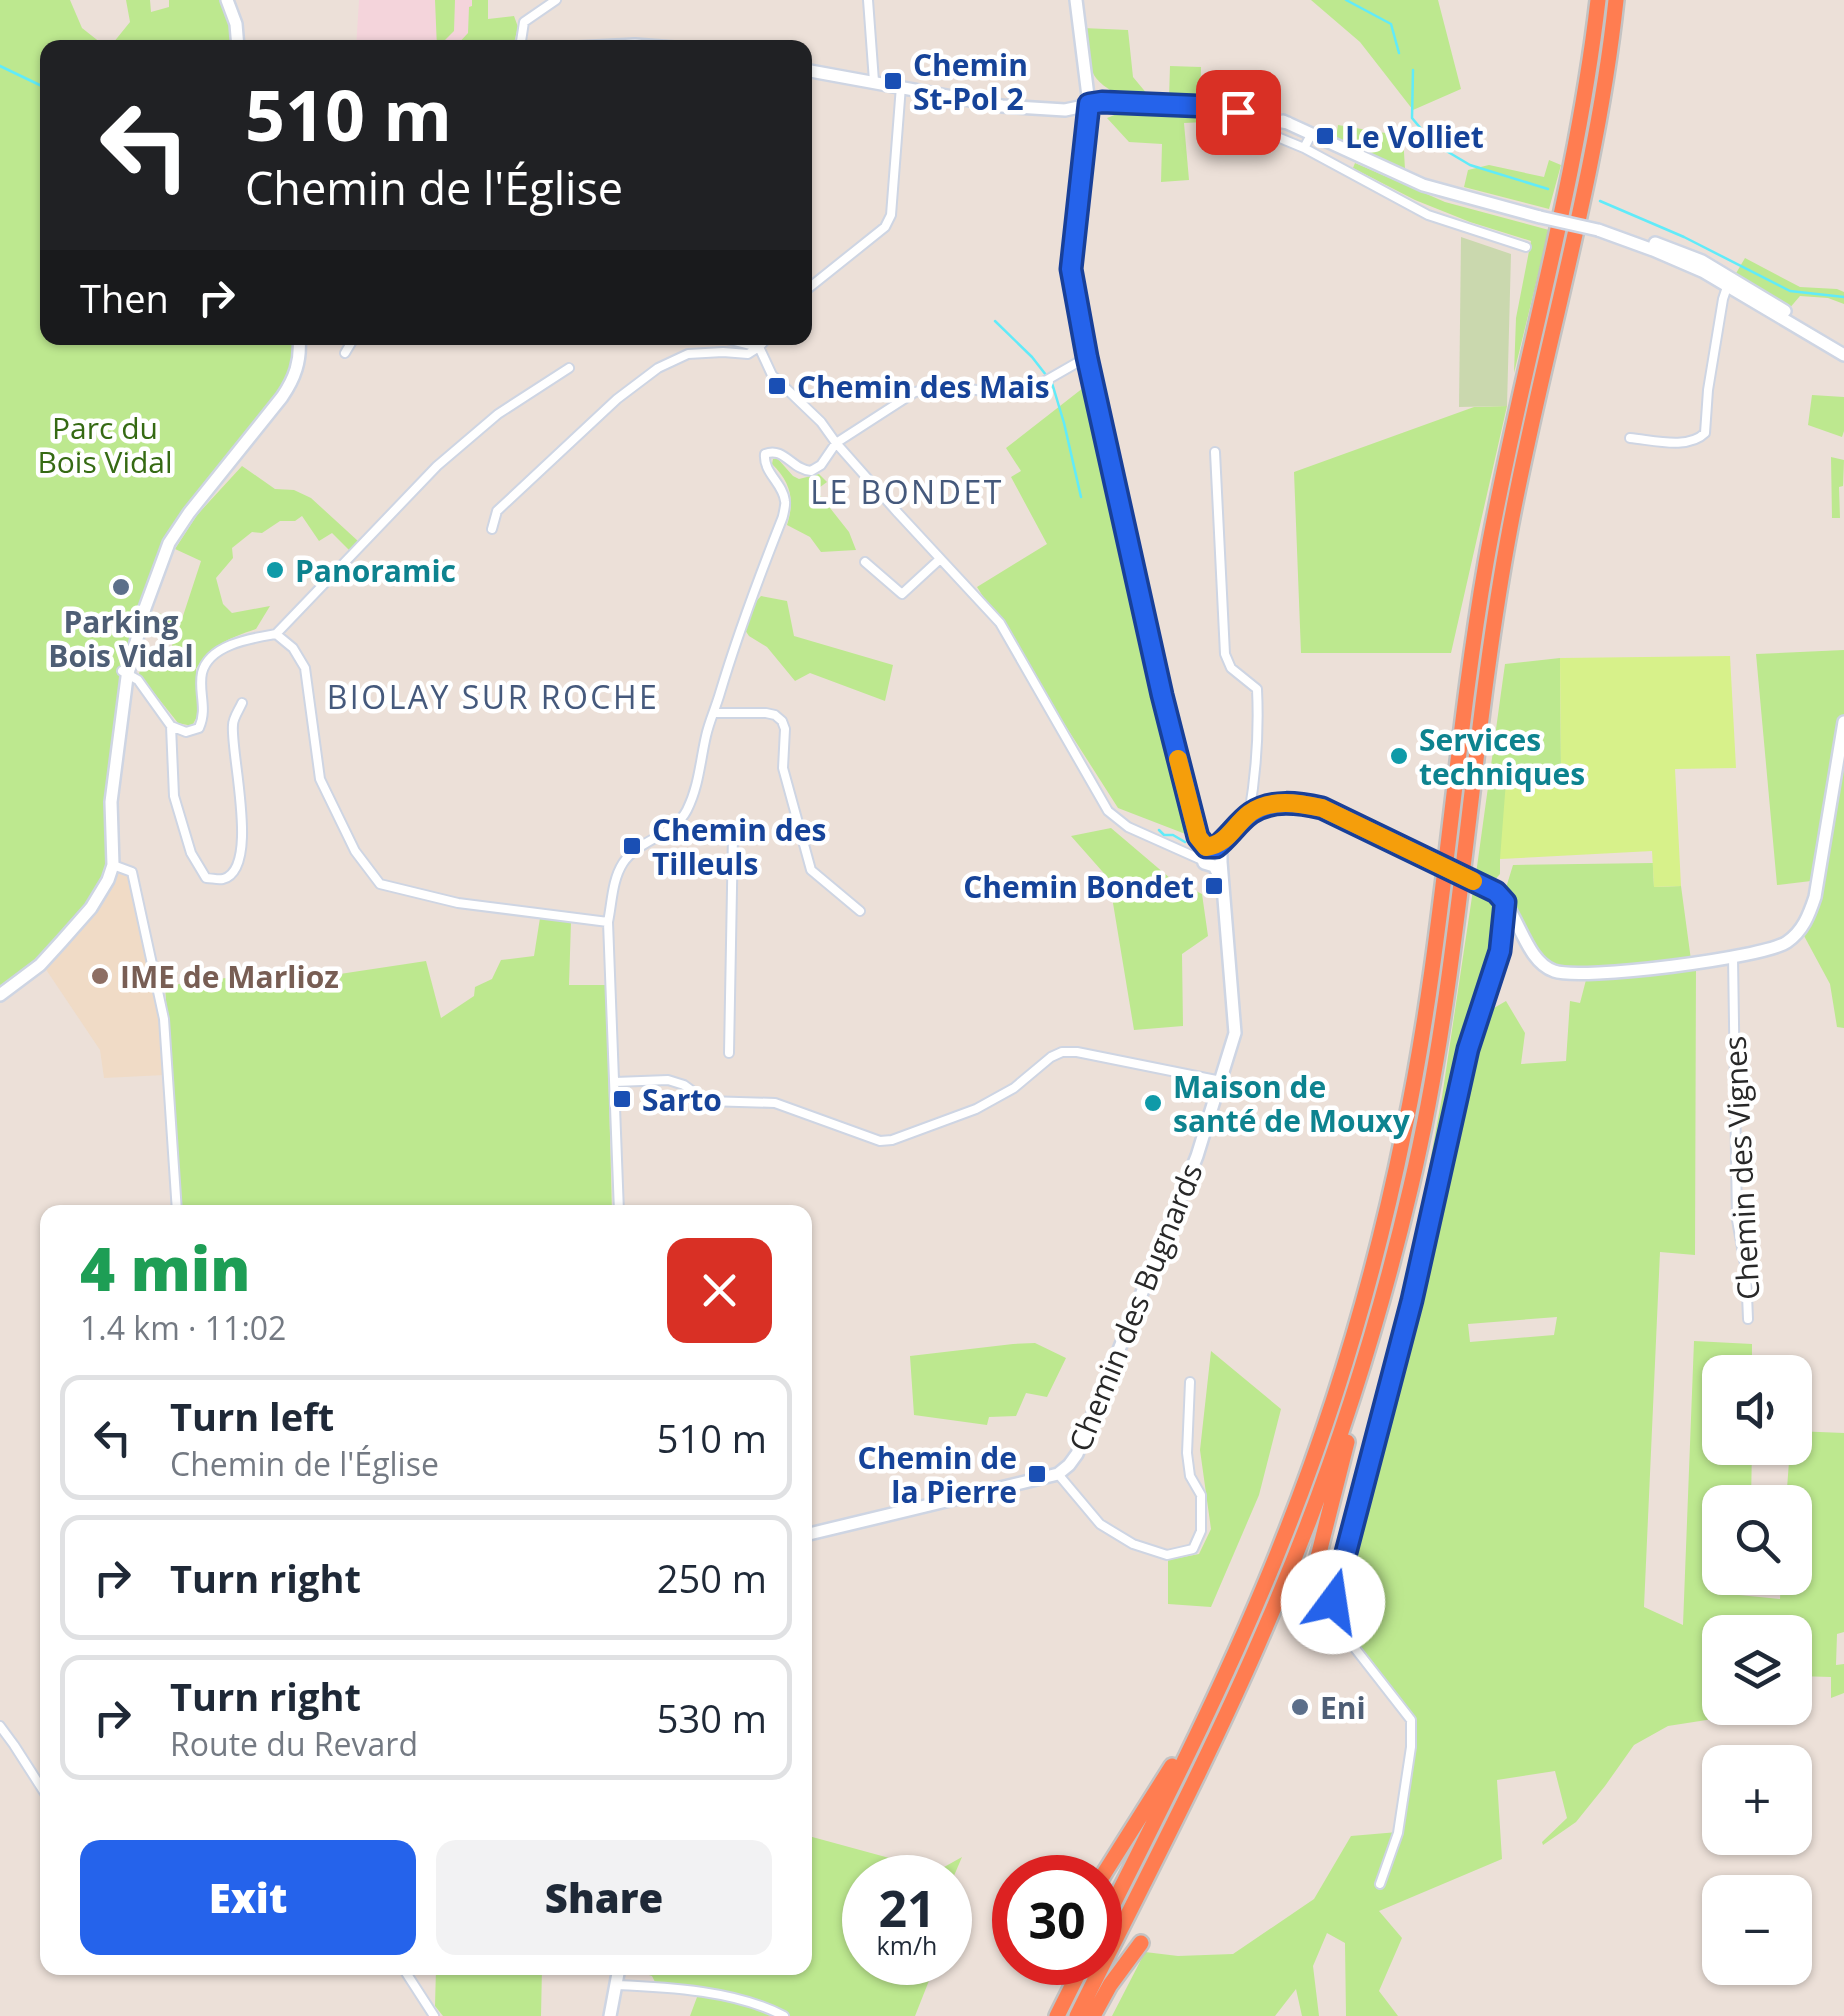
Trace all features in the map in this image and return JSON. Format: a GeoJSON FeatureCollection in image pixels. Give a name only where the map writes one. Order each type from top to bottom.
{"type":"FeatureCollection","features":[{"type":"Feature","properties":{"kind":"highway"},"geometry":{"type":"LineString","coordinates":[[1122,1886],[1210,1708],[1284,1536],[1321,1437],[1359,1316],[1394,1180],[1432,978],[1484,579],[1516,412],[1572,168],[1598,0]]}},
{"type":"Feature","properties":{"kind":"highway"},"geometry":{"type":"LineString","coordinates":[[1318,1557],[1432,1086],[1457,929],[1503,569],[1532,418],[1592,158],[1616,0]]}},
{"type":"Feature","properties":{"kind":"highway"},"geometry":{"type":"LineString","coordinates":[[1077,2016],[1213,1743],[1266,1626],[1320,1492],[1374,1326]]}},
{"type":"Feature","properties":{"kind":"highway"},"geometry":{"type":"LineString","coordinates":[[1116,1855],[1210,1708]]}},
{"type":"Feature","properties":{"kind":"highway"},"geometry":{"type":"LineString","coordinates":[[1094,2016],[1110,1985],[1141,1943]]}},
{"type":"Feature","properties":{"kind":"highway"},"geometry":{"type":"LineString","coordinates":[[1057,2016],[1072,1985]]}},
{"type":"Feature","properties":{"kind":"street"},"geometry":{"type":"LineString","coordinates":[[227,0],[237,40]]}},
{"type":"Feature","properties":{"kind":"street"},"geometry":{"type":"LineString","coordinates":[[521,40],[524,22],[556,0]]}},
{"type":"Feature","properties":{"kind":"street"},"geometry":{"type":"LineString","coordinates":[[868,0],[874,81]]}},
{"type":"Feature","properties":{"kind":"street","name":"Chemin des Bugnards"},"geometry":{"type":"LineString","coordinates":[[812,1534],[1058,1474],[1069,1466],[1197,1156],[1236,1032],[1222,880],[1162,695],[1071,269],[1089,104],[1076,0]]}},
{"type":"Feature","properties":{"kind":"street"},"geometry":{"type":"LineString","coordinates":[[812,71],[1030,109],[1065,110],[1102,102],[1240,106],[1423,185],[1598,230],[1683,262],[1730,282],[1844,356]]}},
{"type":"Feature","properties":{"kind":"street"},"geometry":{"type":"LineString","coordinates":[[812,285],[885,226],[891,215],[902,86]]}},
{"type":"Feature","properties":{"kind":"street"},"geometry":{"type":"LineString","coordinates":[[1270,134],[1304,148],[1428,215],[1526,247]]}},
{"type":"Feature","properties":{"kind":"street"},"geometry":{"type":"LineString","coordinates":[[1304,148],[1311,134]]}},
{"type":"Feature","properties":{"kind":"street"},"geometry":{"type":"LineString","coordinates":[[1630,438],[1689,443],[1706,433],[1708,390],[1730,282]]}},
{"type":"Feature","properties":{"kind":"street"},"geometry":{"type":"LineString","coordinates":[[0,995],[40,965],[61,942],[91,908],[115,867],[112,802],[128,675],[144,608],[169,543],[282,397],[298,367],[300,345]]}},
{"type":"Feature","properties":{"kind":"street"},"geometry":{"type":"LineString","coordinates":[[344,353],[349,345]]}},
{"type":"Feature","properties":{"kind":"street"},"geometry":{"type":"LineString","coordinates":[[752,345],[760,347]]}},
{"type":"Feature","properties":{"kind":"street"},"geometry":{"type":"LineString","coordinates":[[760,347],[772,375],[821,422],[1000,623],[1108,810],[1128,828],[1184,850],[1211,851],[1248,814],[1268,805],[1304,804],[1322,808],[1496,892],[1530,950],[1552,971],[1588,975],[1733,957],[1785,943],[1809,916],[1844,722]]}},
{"type":"Feature","properties":{"kind":"street"},"geometry":{"type":"LineString","coordinates":[[492,530],[497,511],[617,399],[658,368],[688,354],[748,354],[760,347]]}},
{"type":"Feature","properties":{"kind":"street"},"geometry":{"type":"LineString","coordinates":[[619,1205],[608,922],[625,859],[681,821],[694,795],[706,734],[786,502],[765,466],[765,454],[778,452],[798,470],[811,471],[821,464],[836,442],[915,392],[948,386],[1019,396],[1087,357]]}},
{"type":"Feature","properties":{"kind":"street"},"geometry":{"type":"LineString","coordinates":[[128,675],[172,726],[186,732],[199,728],[204,716],[202,673],[210,659],[237,641],[276,634],[437,466],[498,414],[569,368]]}},
{"type":"Feature","properties":{"kind":"street"},"geometry":{"type":"LineString","coordinates":[[1215,452],[1225,654],[1231,668],[1258,689],[1248,814]]}},
{"type":"Feature","properties":{"kind":"street"},"geometry":{"type":"LineString","coordinates":[[865,562],[902,594],[940,559]]}},
{"type":"Feature","properties":{"kind":"street"},"geometry":{"type":"LineString","coordinates":[[276,634],[294,648],[305,668],[320,779],[354,851],[380,884],[458,904],[608,922]]}},
{"type":"Feature","properties":{"kind":"street"},"geometry":{"type":"LineString","coordinates":[[172,726],[174,796],[191,853],[206,878],[223,879],[238,863],[242,820],[232,723],[242,703]]}},
{"type":"Feature","properties":{"kind":"street"},"geometry":{"type":"LineString","coordinates":[[714,714],[766,713],[782,721],[782,768],[811,870],[860,911]]}},
{"type":"Feature","properties":{"kind":"street"},"geometry":{"type":"LineString","coordinates":[[670,831],[733,834],[728,1054]]}},
{"type":"Feature","properties":{"kind":"street"},"geometry":{"type":"LineString","coordinates":[[115,867],[132,872],[164,1019],[177,1205]]}},
{"type":"Feature","properties":{"kind":"street"},"geometry":{"type":"LineString","coordinates":[[1380,1884],[1398,1833],[1411,1748],[1411,1720],[1354,1647],[1333,1602],[1412,1300],[1468,1049],[1500,951],[1505,902]]}},
{"type":"Feature","properties":{"kind":"street","name":"Chemin des Vignes"},"geometry":{"type":"LineString","coordinates":[[1733,957],[1737,1220],[1746,1270],[1748,1320]]}},
{"type":"Feature","properties":{"kind":"street"},"geometry":{"type":"LineString","coordinates":[[615,1082],[668,1080],[684,1085],[706,1101],[775,1103],[880,1141],[976,1109],[1014,1088],[1050,1057],[1062,1052],[1221,1081]]}},
{"type":"Feature","properties":{"kind":"street"},"geometry":{"type":"LineString","coordinates":[[1058,1474],[1100,1524],[1133,1544],[1166,1555],[1193,1549],[1201,1531],[1201,1495],[1190,1476],[1190,1382]]}},
{"type":"Feature","properties":{"kind":"street"},"geometry":{"type":"LineString","coordinates":[[0,1726],[40,1785]]}},
{"type":"Feature","properties":{"kind":"street"},"geometry":{"type":"LineString","coordinates":[[408,1975],[434,2016]]}},
{"type":"Feature","properties":{"kind":"street"},"geometry":{"type":"LineString","coordinates":[[610,2016],[618,1975]]}},
{"type":"Feature","properties":{"kind":"street"},"geometry":{"type":"LineString","coordinates":[[616,1985],[729,1997],[784,2016]]}},
{"type":"Feature","properties":{"kind":"shaded area"},"geometry":{"type":"Polygon","coordinates":[[[359,0],[488,0],[486,40],[356,40],[359,0]]]}},
{"type":"Feature","properties":{"kind":"shaded area","name":"IME de Marlioz"},"geometry":{"type":"Polygon","coordinates":[[[120,872],[131,881],[162,1028],[165,1075],[104,1078],[100,1050],[43,965],[120,872]]]}},
{"type":"Feature","properties":{"kind":"green space","name":"Parc du Bois Vidal"},"geometry":{"type":"Polygon","coordinates":[[[0,0],[70,0],[82,28],[97,40],[40,40],[40,345],[293,347],[290,369],[281,389],[165,540],[144,591],[120,680],[107,803],[106,876],[38,963],[0,990],[0,0]]]}},
{"type":"Feature","properties":{"kind":"green space"},"geometry":{"type":"Polygon","coordinates":[[[126,0],[150,0],[151,12],[169,7],[169,0],[221,0],[233,40],[115,40],[130,22],[126,0]]]}},
{"type":"Feature","properties":{"kind":"green space"},"geometry":{"type":"Polygon","coordinates":[[[435,0],[455,0],[454,31],[445,40],[437,40],[435,0]]]}},
{"type":"Feature","properties":{"kind":"green space"},"geometry":{"type":"Polygon","coordinates":[[[472,0],[488,0],[488,19],[514,16],[518,27],[515,40],[462,40],[468,33],[472,0]]]}},
{"type":"Feature","properties":{"kind":"green space"},"geometry":{"type":"Polygon","coordinates":[[[1311,0],[1438,0],[1461,89],[1413,110],[1360,42],[1311,0]]]}},
{"type":"Feature","properties":{"kind":"green space"},"geometry":{"type":"Polygon","coordinates":[[[1083,28],[1128,30],[1133,77],[1158,107],[1229,112],[1228,121],[1184,123],[1189,180],[1161,182],[1162,144],[1129,142],[1107,118],[1134,107],[1134,102],[1094,75],[1083,28]]]}},
{"type":"Feature","properties":{"kind":"green space"},"geometry":{"type":"Polygon","coordinates":[[[1170,66],[1201,67],[1200,99],[1169,98],[1170,66]]]}},
{"type":"Feature","properties":{"kind":"green space"},"geometry":{"type":"Polygon","coordinates":[[[1338,125],[1403,136],[1405,169],[1336,139],[1338,125]]]}},
{"type":"Feature","properties":{"kind":"green space"},"geometry":{"type":"Polygon","coordinates":[[[1549,160],[1561,165],[1549,209],[1464,187],[1468,170],[1489,165],[1544,177],[1549,160]]]}},
{"type":"Feature","properties":{"kind":"green space"},"geometry":{"type":"Polygon","coordinates":[[[1355,163],[1445,202],[1549,230],[1514,373],[1516,318],[1531,241],[1415,200],[1353,168],[1355,163]]]}},
{"type":"Feature","properties":{"kind":"green space"},"geometry":{"type":"Polygon","coordinates":[[[1461,237],[1511,254],[1507,406],[1459,407],[1461,237]]]}},
{"type":"Feature","properties":{"kind":"green space"},"geometry":{"type":"Polygon","coordinates":[[[1745,258],[1800,287],[1844,292],[1844,304],[1828,298],[1800,296],[1788,310],[1735,275],[1745,258]]]}},
{"type":"Feature","properties":{"kind":"green space"},"geometry":{"type":"Polygon","coordinates":[[[1083,388],[1188,835],[1118,808],[977,587],[1047,544],[1011,477],[1021,471],[1006,448],[1083,388]]]}},
{"type":"Feature","properties":{"kind":"green space"},"geometry":{"type":"Polygon","coordinates":[[[1812,395],[1844,397],[1842,437],[1808,425],[1812,395]]]}},
{"type":"Feature","properties":{"kind":"green space"},"geometry":{"type":"Polygon","coordinates":[[[1507,406],[1451,653],[1301,653],[1294,472],[1474,407],[1507,406]]]}},
{"type":"Feature","properties":{"kind":"green space"},"geometry":{"type":"Polygon","coordinates":[[[1831,457],[1844,460],[1843,486],[1839,487],[1840,518],[1832,518],[1831,457]]]}},
{"type":"Feature","properties":{"kind":"green space"},"geometry":{"type":"Polygon","coordinates":[[[773,459],[778,459],[799,479],[819,474],[827,482],[812,493],[819,494],[849,532],[856,550],[821,552],[810,537],[787,525],[790,492],[772,464],[773,459]]]}},
{"type":"Feature","properties":{"kind":"green space"},"geometry":{"type":"Polygon","coordinates":[[[242,466],[275,489],[294,490],[311,498],[358,541],[351,552],[332,533],[319,541],[302,516],[295,521],[280,521],[262,533],[252,532],[232,548],[233,558],[216,578],[223,604],[232,613],[270,606],[256,629],[222,643],[202,661],[196,669],[200,711],[192,726],[178,723],[139,674],[141,665],[148,670],[167,663],[175,635],[144,626],[149,611],[182,619],[201,561],[175,549],[197,515],[242,466]]]}},
{"type":"Feature","properties":{"kind":"green space"},"geometry":{"type":"Polygon","coordinates":[[[761,596],[787,601],[794,636],[893,665],[885,701],[810,673],[795,681],[767,647],[749,636],[743,627],[749,609],[761,596]]]}},
{"type":"Feature","properties":{"kind":"green space"},"geometry":{"type":"Polygon","coordinates":[[[1844,650],[1844,1028],[1837,1027],[1830,984],[1803,934],[1811,881],[1777,885],[1756,654],[1844,650]]]}},
{"type":"Feature","properties":{"kind":"green space"},"geometry":{"type":"Polygon","coordinates":[[[1730,656],[1736,768],[1675,769],[1681,886],[1654,887],[1652,851],[1500,859],[1507,768],[1561,768],[1560,658],[1730,656]]]}},
{"type":"Feature","properties":{"kind":"green space"},"geometry":{"type":"Polygon","coordinates":[[[1560,658],[1561,768],[1500,859],[1500,874],[1493,882],[1476,874],[1505,664],[1560,658]]]}},
{"type":"Feature","properties":{"kind":"green space"},"geometry":{"type":"Polygon","coordinates":[[[1111,828],[1171,879],[1202,894],[1208,936],[1182,954],[1183,1026],[1134,1030],[1109,879],[1071,836],[1111,828]]]}},
{"type":"Feature","properties":{"kind":"green space"},"geometry":{"type":"Polygon","coordinates":[[[1653,863],[1654,887],[1681,886],[1691,960],[1588,970],[1550,963],[1532,948],[1505,891],[1513,865],[1653,863]]]}},
{"type":"Feature","properties":{"kind":"green space"},"geometry":{"type":"Polygon","coordinates":[[[1473,890],[1492,901],[1498,926],[1475,1019],[1506,1001],[1525,1033],[1521,1064],[1566,1061],[1570,1001],[1580,1003],[1586,980],[1696,967],[1695,1255],[1660,1252],[1644,1607],[1683,1625],[1694,1341],[1752,1344],[1752,1355],[1702,1355],[1702,1465],[1752,1465],[1751,1485],[1702,1485],[1702,1595],[1780,1599],[1780,1595],[1812,1595],[1812,1485],[1787,1485],[1789,1465],[1812,1465],[1812,1432],[1844,1433],[1844,1632],[1837,1634],[1836,1665],[1844,1664],[1844,1693],[1831,1698],[1831,1677],[1812,1676],[1812,1615],[1702,1615],[1702,1721],[1668,1726],[1634,1745],[1576,1822],[1543,1845],[1567,1818],[1555,1771],[1497,1780],[1502,1859],[1379,1911],[1402,1938],[1379,1991],[1398,2016],[1346,2016],[1345,1943],[1327,1933],[1313,1966],[1319,2016],[1302,2016],[1296,1989],[1275,2016],[1112,2016],[1145,1952],[1178,1956],[1233,1954],[1314,1899],[1351,1836],[1398,1832],[1411,1720],[1361,1647],[1339,1605],[1426,1279],[1429,1246],[1416,1237],[1473,890]],[[1557,1317],[1468,1324],[1470,1342],[1554,1335],[1557,1317]]]}},
{"type":"Feature","properties":{"kind":"green space"},"geometry":{"type":"Polygon","coordinates":[[[540,918],[571,922],[569,985],[606,985],[612,1205],[181,1205],[165,986],[295,969],[300,980],[426,961],[441,1018],[474,996],[475,987],[492,979],[501,960],[534,956],[540,918]]]}},
{"type":"Feature","properties":{"kind":"green space"},"geometry":{"type":"Polygon","coordinates":[[[1035,1343],[1066,1358],[1047,1397],[1026,1393],[1016,1416],[989,1417],[987,1425],[914,1415],[910,1356],[1035,1343]]]}},
{"type":"Feature","properties":{"kind":"green space"},"geometry":{"type":"Polygon","coordinates":[[[1211,1351],[1281,1409],[1259,1495],[1211,1607],[1168,1604],[1168,1560],[1199,1554],[1211,1529],[1200,1450],[1211,1351]]]}},
{"type":"Feature","properties":{"kind":"green space"},"geometry":{"type":"Polygon","coordinates":[[[812,1837],[878,1855],[842,1855],[842,1985],[927,1985],[915,2016],[690,2016],[700,1989],[655,1982],[649,1975],[812,1975],[812,1837]]]}},
{"type":"Feature","properties":{"kind":"green space"},"geometry":{"type":"Polygon","coordinates":[[[436,1975],[542,1975],[541,2016],[443,2016],[435,2006],[436,1975]]]}},
{"type":"Feature","properties":{"kind":"waterway"},"geometry":{"type":"LineString","coordinates":[[1346,0],[1391,24],[1399,53]]}},
{"type":"Feature","properties":{"kind":"waterway"},"geometry":{"type":"LineString","coordinates":[[0,66],[40,85]]}},
{"type":"Feature","properties":{"kind":"waterway"},"geometry":{"type":"LineString","coordinates":[[1413,70],[1412,118],[1433,143],[1470,165],[1548,189]]}},
{"type":"Feature","properties":{"kind":"waterway"},"geometry":{"type":"LineString","coordinates":[[1600,201],[1684,237],[1790,291],[1844,297]]}},
{"type":"Feature","properties":{"kind":"waterway"},"geometry":{"type":"LineString","coordinates":[[995,321],[1046,375]]}},
{"type":"Feature","properties":{"kind":"waterway"},"geometry":{"type":"LineString","coordinates":[[1052,383],[1081,497]]}},
{"type":"Feature","properties":{"kind":"waterway"},"geometry":{"type":"LineString","coordinates":[[1159,830],[1185,842]]}},
{"type":"Feature","properties":{"kind":"slow traffic"},"geometry":{"type":"LineString","coordinates":[[1178,759],[1198,837],[1206,847],[1216,847],[1248,814],[1268,805],[1304,804],[1322,808],[1473,881]]}},
{"type":"Feature","properties":{"kind":"place","name":"Chemin St-Pol 2"},"geometry":{"type":"Point","coordinates":[893,81]}},
{"type":"Feature","properties":{"kind":"place","name":"Le Volliet"},"geometry":{"type":"Point","coordinates":[1325,136]}},
{"type":"Feature","properties":{"kind":"place","name":"Chemin des Mais"},"geometry":{"type":"Point","coordinates":[777,386]}},
{"type":"Feature","properties":{"kind":"place","name":"Panoramic"},"geometry":{"type":"Point","coordinates":[275,570]}},
{"type":"Feature","properties":{"kind":"place","name":"Parking Bois Vidal"},"geometry":{"type":"Point","coordinates":[121,587]}},
{"type":"Feature","properties":{"kind":"place","name":"Services techniques"},"geometry":{"type":"Point","coordinates":[1399,756]}},
{"type":"Feature","properties":{"kind":"place","name":"Chemin des Tilleuls"},"geometry":{"type":"Point","coordinates":[632,846]}},
{"type":"Feature","properties":{"kind":"place","name":"Chemin Bondet"},"geometry":{"type":"Point","coordinates":[1214,886]}},
{"type":"Feature","properties":{"kind":"place","name":"IME de Marlioz"},"geometry":{"type":"Point","coordinates":[100,976]}},
{"type":"Feature","properties":{"kind":"place","name":"Sarto"},"geometry":{"type":"Point","coordinates":[622,1099]}},
{"type":"Feature","properties":{"kind":"place","name":"Maison de santé de Mouxy"},"geometry":{"type":"Point","coordinates":[1153,1103]}},
{"type":"Feature","properties":{"kind":"place","name":"Chemin de la Pierre"},"geometry":{"type":"Point","coordinates":[1037,1474]}},
{"type":"Feature","properties":{"kind":"place","name":"Eni"},"geometry":{"type":"Point","coordinates":[1300,1707]}},
{"type":"Feature","properties":{"kind":"district","name":"LE BONDET"},"geometry":{"type":"Point","coordinates":[907,491]}},
{"type":"Feature","properties":{"kind":"district","name":"BIOLAY SUR ROCHE"},"geometry":{"type":"Point","coordinates":[493,696]}},
{"type":"Feature","properties":{"kind":"route"},"geometry":{"type":"LineString","coordinates":[[1238,112],[1198,106],[1089,104],[1071,269],[1162,695],[1198,837],[1206,847],[1216,847],[1248,814],[1268,805],[1304,804],[1322,808],[1496,892],[1505,902],[1500,951],[1468,1049],[1412,1300],[1333,1602]]}}]}
